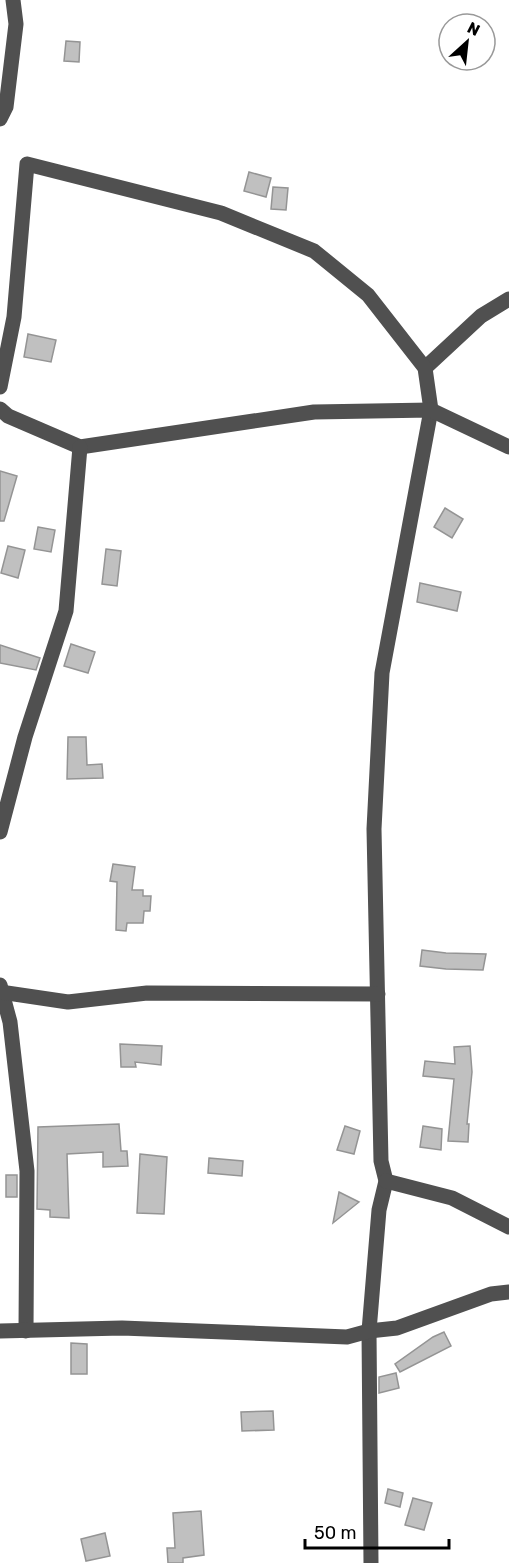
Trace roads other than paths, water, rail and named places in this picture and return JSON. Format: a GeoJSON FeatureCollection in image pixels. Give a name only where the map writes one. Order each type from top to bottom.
{"type":"FeatureCollection","features":[{"type":"Feature","properties":{"kind":"street"},"geometry":{"type":"LineString","coordinates":[[0,119],[6,107],[16,24],[13,0]]}},
{"type":"Feature","properties":{"kind":"street"},"geometry":{"type":"LineString","coordinates":[[0,387],[14,316],[27,164],[221,213],[314,251],[368,296],[425,368],[430,410],[382,673],[374,829],[381,1161],[386,1181],[379,1210],[369,1330],[370,1563]]}},
{"type":"Feature","properties":{"kind":"street"},"geometry":{"type":"LineString","coordinates":[[425,368],[481,316],[509,299]]}},
{"type":"Feature","properties":{"kind":"street"},"geometry":{"type":"LineString","coordinates":[[0,409],[8,416],[80,447],[314,412],[430,410],[509,447]]}},
{"type":"Feature","properties":{"kind":"street"},"geometry":{"type":"LineString","coordinates":[[0,832],[25,737],[66,611],[80,447]]}},
{"type":"Feature","properties":{"kind":"street"},"geometry":{"type":"LineString","coordinates":[[26,1331],[27,1171],[9,1022],[0,990],[68,1002],[147,993],[378,994]]}},
{"type":"Feature","properties":{"kind":"street"},"geometry":{"type":"LineString","coordinates":[[386,1181],[452,1198],[509,1227]]}},
{"type":"Feature","properties":{"kind":"street"},"geometry":{"type":"LineString","coordinates":[[0,1331],[122,1328],[347,1336],[369,1330],[397,1328],[491,1294],[509,1292]]}}]}
